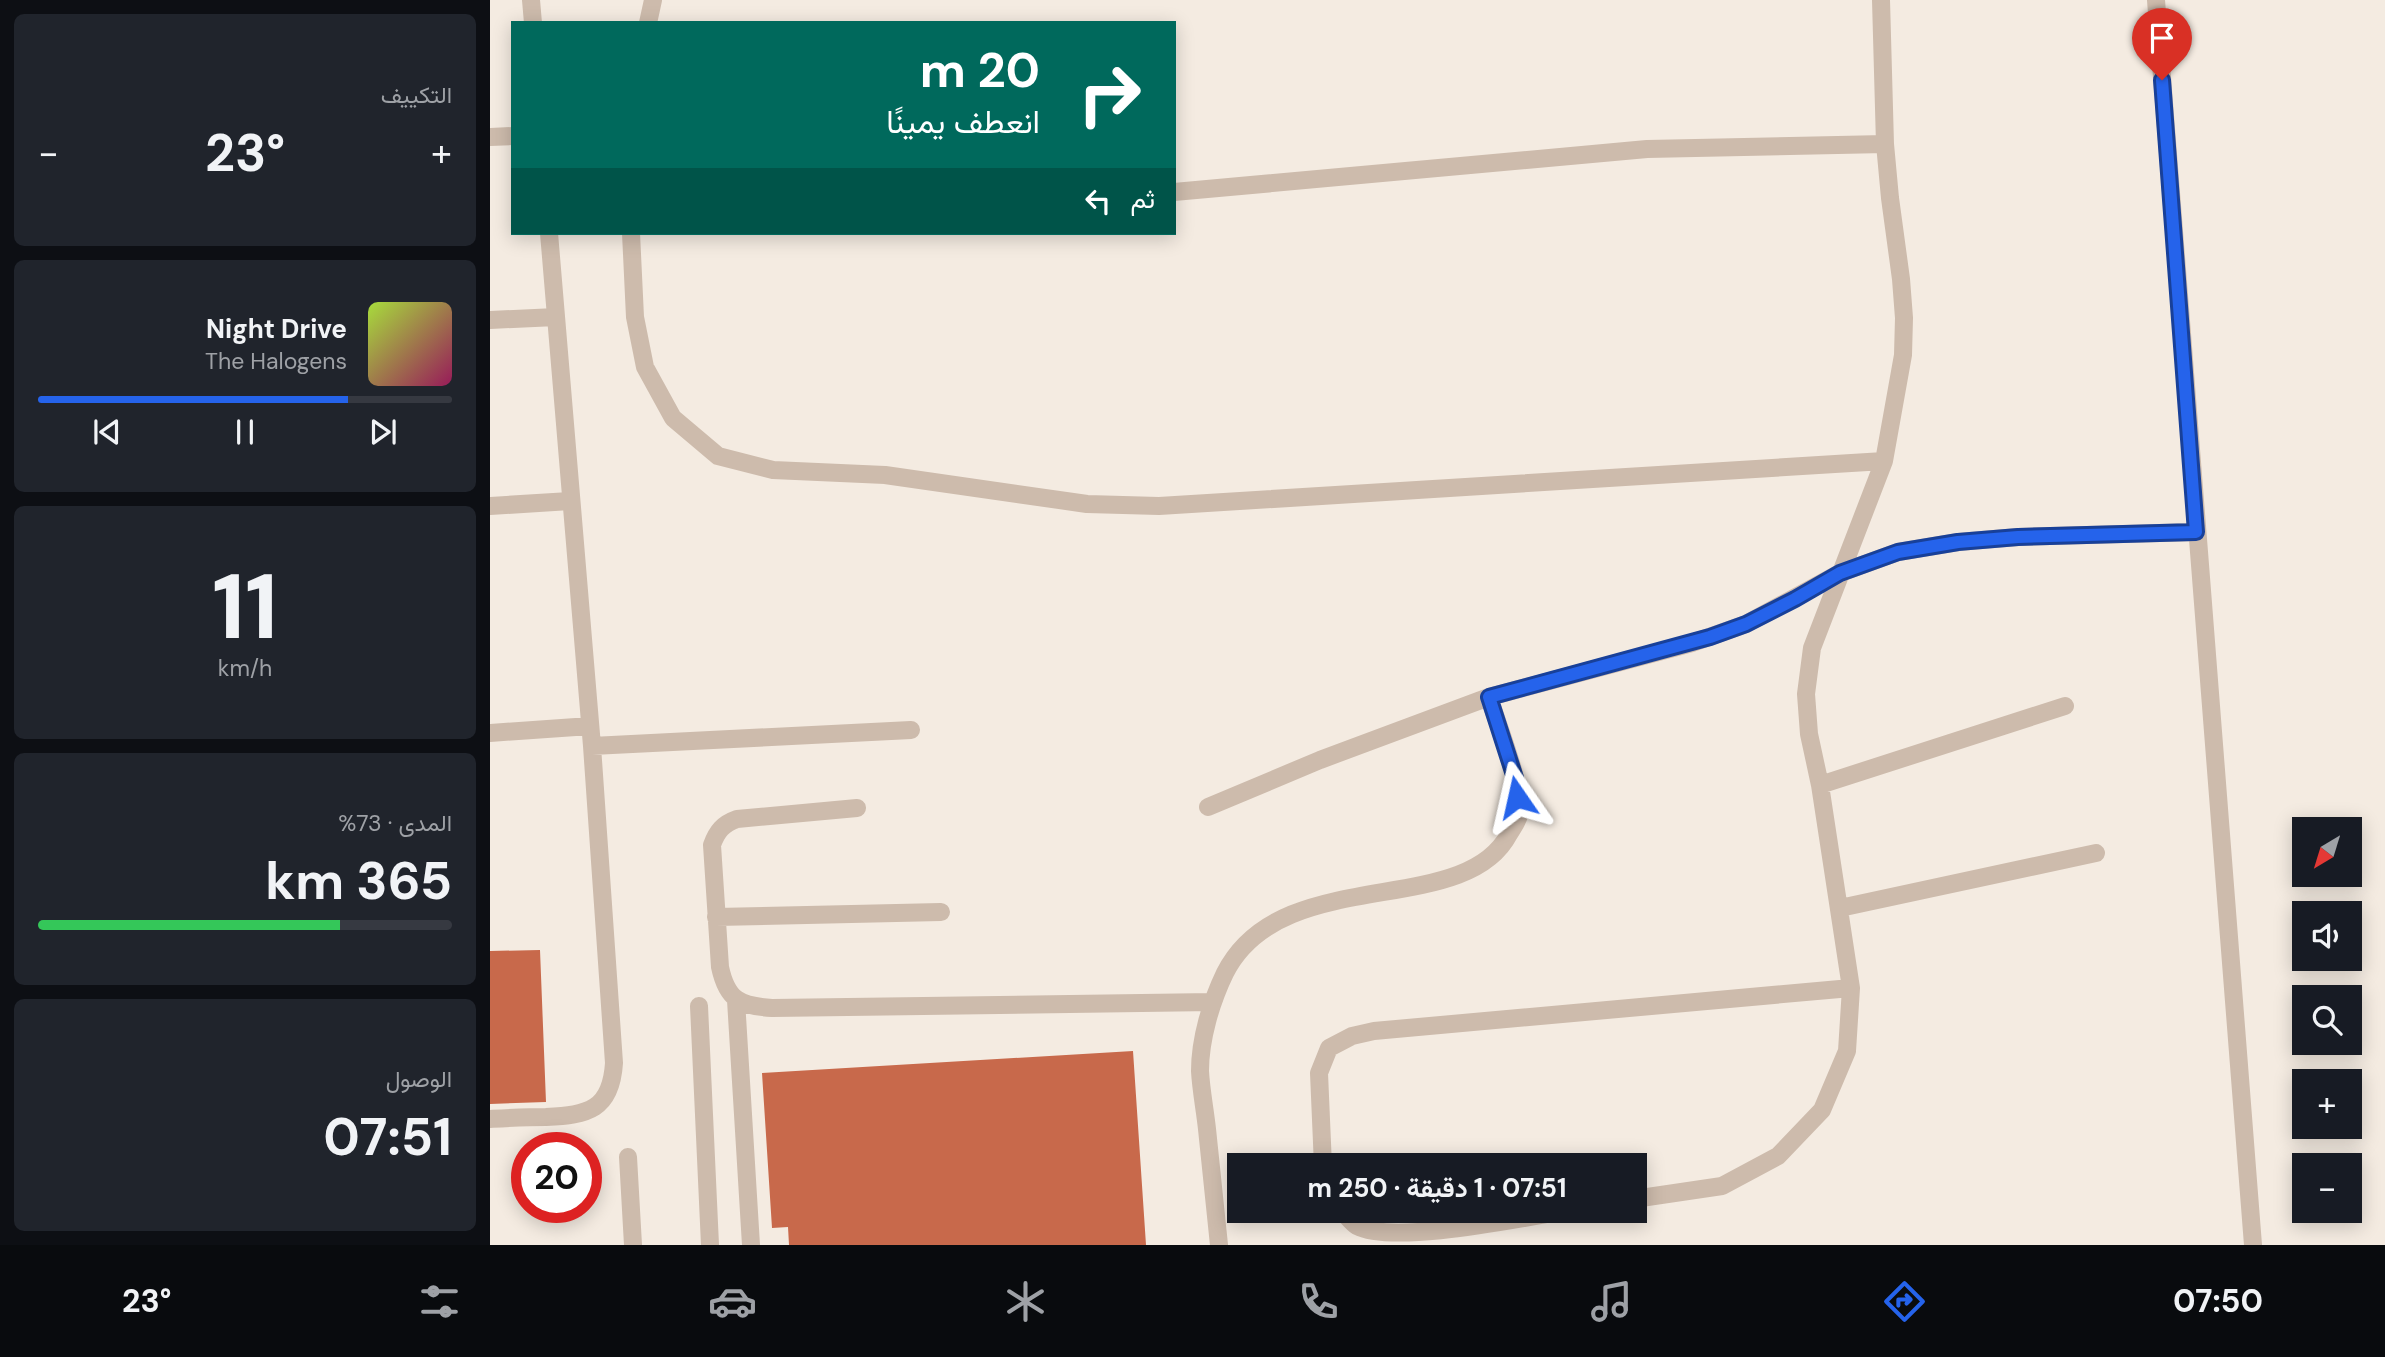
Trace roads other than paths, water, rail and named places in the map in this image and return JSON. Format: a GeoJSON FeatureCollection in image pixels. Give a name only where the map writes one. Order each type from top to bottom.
{"type":"FeatureCollection","features":[{"type":"Feature","properties":{"kind":"lane"},"geometry":{"type":"LineString","coordinates":[[531,0],[533,21]]}},
{"type":"Feature","properties":{"kind":"lane"},"geometry":{"type":"LineString","coordinates":[[648,21],[653,0]]}},
{"type":"Feature","properties":{"kind":"lane"},"geometry":{"type":"LineString","coordinates":[[1647,1197],[1722,1186],[1779,1156],[1822,1110],[1847,1051],[1851,988],[1820,785],[1809,734],[1806,694],[1812,648],[1884,461],[1903,355],[1904,318],[1885,144],[1881,0]]}},
{"type":"Feature","properties":{"kind":"lane"},"geometry":{"type":"LineString","coordinates":[[2156,0],[2253,1245]]}},
{"type":"Feature","properties":{"kind":"lane"},"geometry":{"type":"LineString","coordinates":[[490,138],[511,136]]}},
{"type":"Feature","properties":{"kind":"lane"},"geometry":{"type":"LineString","coordinates":[[1176,192],[1647,149],[1885,144]]}},
{"type":"Feature","properties":{"kind":"lane"},"geometry":{"type":"LineString","coordinates":[[490,1119],[576,1116],[593,1110],[606,1097],[613,1080],[592,746],[550,235]]}},
{"type":"Feature","properties":{"kind":"lane"},"geometry":{"type":"LineString","coordinates":[[631,235],[635,317],[645,367],[673,418],[718,456],[772,470],[885,475],[1087,504],[1159,506],[1884,461]]}},
{"type":"Feature","properties":{"kind":"lane"},"geometry":{"type":"LineString","coordinates":[[490,320],[556,317]]}},
{"type":"Feature","properties":{"kind":"lane"},"geometry":{"type":"LineString","coordinates":[[490,506],[570,501]]}},
{"type":"Feature","properties":{"kind":"lane"},"geometry":{"type":"LineString","coordinates":[[1208,807],[1320,760],[1489,697],[1692,643],[1746,624],[1840,573],[1898,552],[1958,542],[2018,537],[2196,532]]}},
{"type":"Feature","properties":{"kind":"lane"},"geometry":{"type":"LineString","coordinates":[[1219,1245],[1200,1069],[1213,1002],[1226,972],[1246,942],[1274,922],[1305,909],[1445,879],[1477,866],[1504,845],[1519,816],[1515,778],[1489,697]]}},
{"type":"Feature","properties":{"kind":"lane"},"geometry":{"type":"LineString","coordinates":[[1820,785],[2065,706]]}},
{"type":"Feature","properties":{"kind":"lane"},"geometry":{"type":"LineString","coordinates":[[490,733],[590,726]]}},
{"type":"Feature","properties":{"kind":"lane"},"geometry":{"type":"LineString","coordinates":[[592,746],[911,730]]}},
{"type":"Feature","properties":{"kind":"lane"},"geometry":{"type":"LineString","coordinates":[[857,808],[737,818],[716,832],[712,845],[720,967],[724,985],[736,1000],[751,1007],[772,1009],[1213,1002]]}},
{"type":"Feature","properties":{"kind":"lane"},"geometry":{"type":"LineString","coordinates":[[1840,908],[2096,853]]}},
{"type":"Feature","properties":{"kind":"lane"},"geometry":{"type":"LineString","coordinates":[[716,917],[941,912]]}},
{"type":"Feature","properties":{"kind":"lane"},"geometry":{"type":"LineString","coordinates":[[1322,1153],[1319,1073],[1329,1048],[1352,1036],[1374,1031],[1851,988]]}},
{"type":"Feature","properties":{"kind":"lane"},"geometry":{"type":"LineString","coordinates":[[736,1000],[751,1245]]}},
{"type":"Feature","properties":{"kind":"lane"},"geometry":{"type":"LineString","coordinates":[[699,1006],[710,1245]]}},
{"type":"Feature","properties":{"kind":"lane"},"geometry":{"type":"LineString","coordinates":[[628,1157],[633,1245]]}},
{"type":"Feature","properties":{"kind":"lane"},"geometry":{"type":"LineString","coordinates":[[1354,1223],[1358,1227],[1390,1234],[1423,1234],[1490,1223]]}}]}
